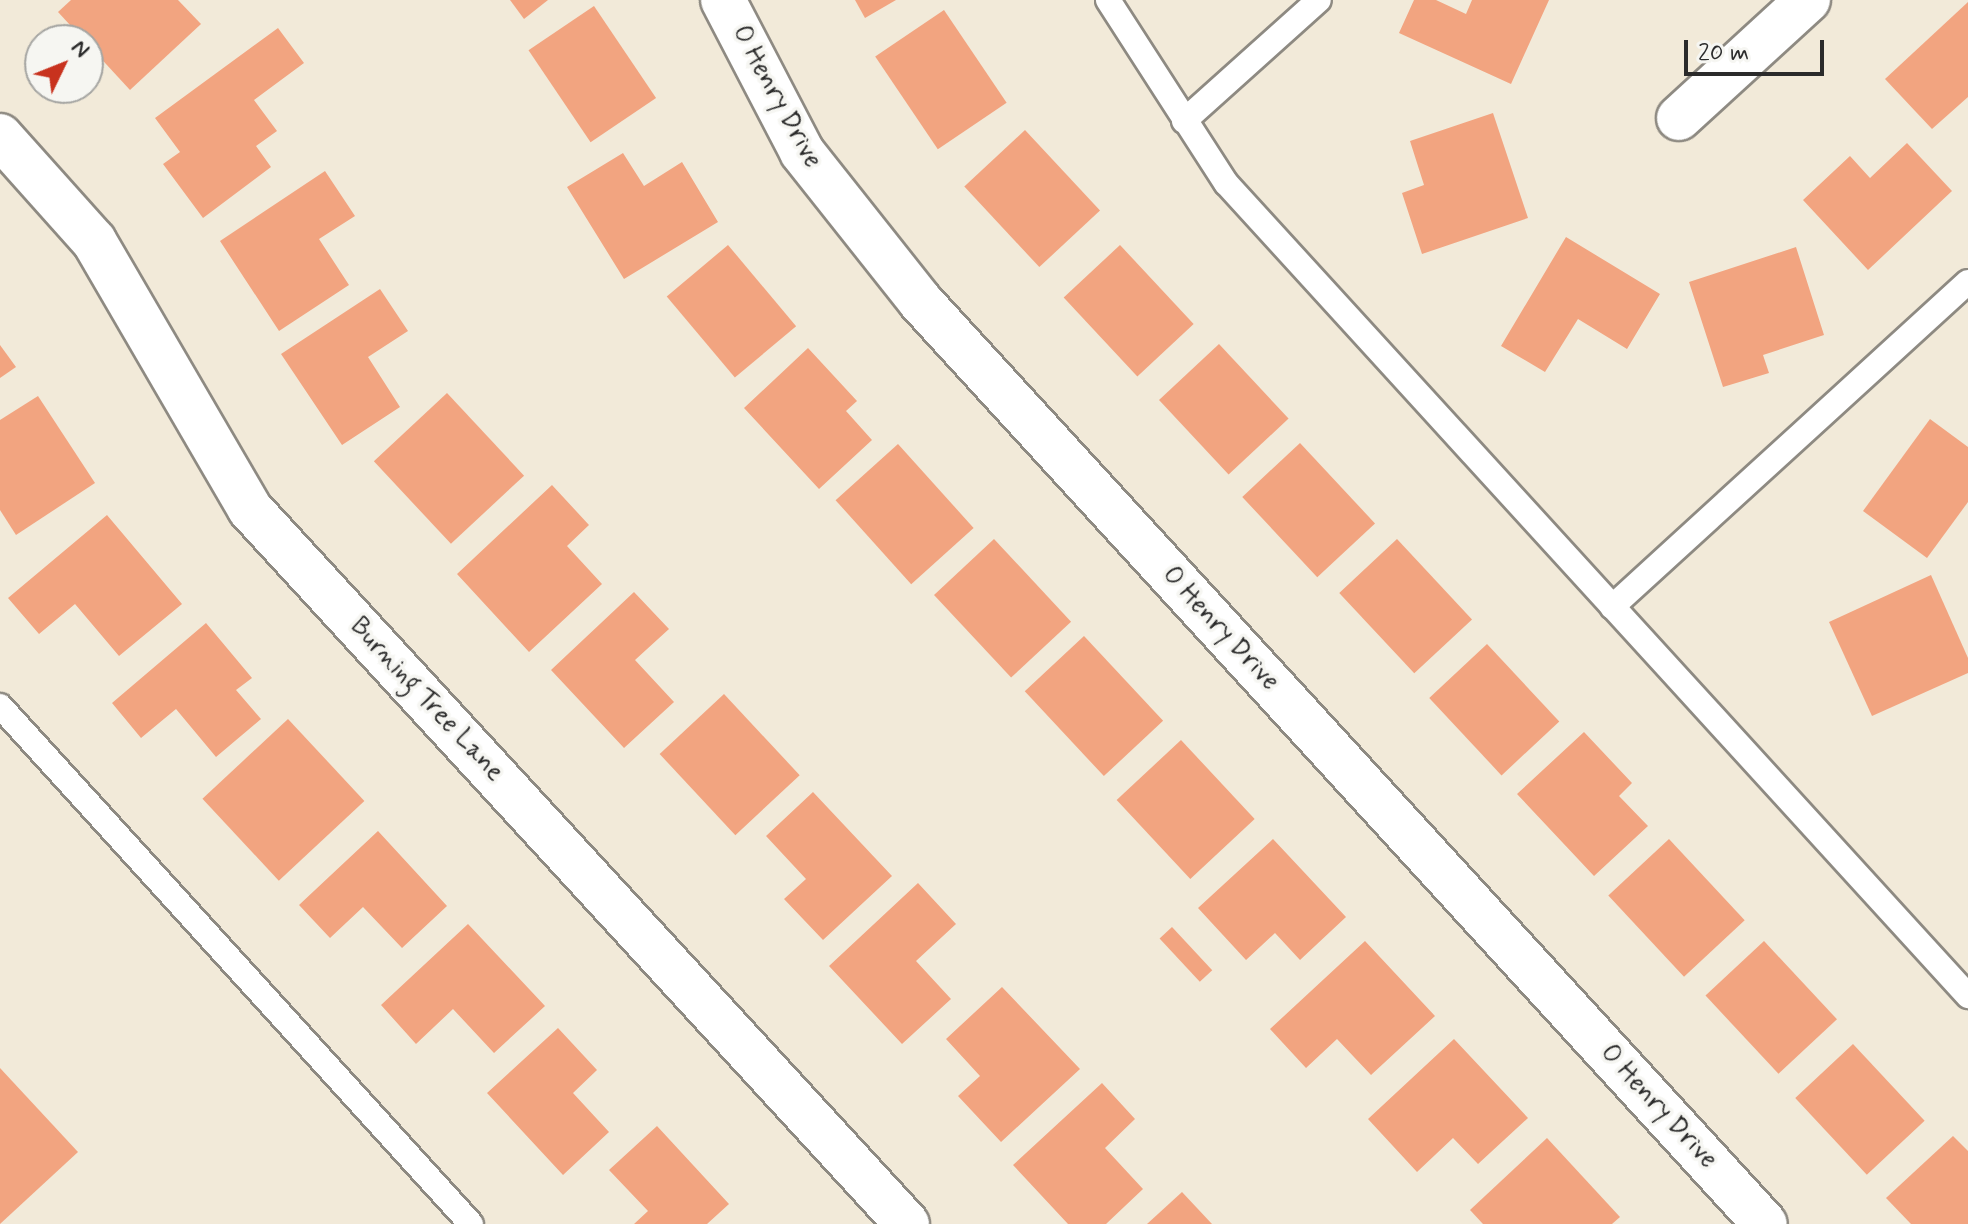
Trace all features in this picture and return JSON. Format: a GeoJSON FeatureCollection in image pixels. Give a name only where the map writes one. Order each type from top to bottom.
{"type":"FeatureCollection","features":[{"type":"Feature","properties":{"kind":"street","name":"O Henry Drive"},"geometry":{"type":"LineString","coordinates":[[723,0],[802,152],[920,301],[1765,1224]]}},
{"type":"Feature","properties":{"kind":"street"},"geometry":{"type":"LineString","coordinates":[[1679,118],[1808,0]]}},
{"type":"Feature","properties":{"kind":"street","name":"Burning Tree Lane"},"geometry":{"type":"LineString","coordinates":[[0,136],[94,241],[250,509],[907,1224]]}},
{"type":"Feature","properties":{"kind":"lane"},"geometry":{"type":"LineString","coordinates":[[1108,0],[1226,183],[1968,996]]}},
{"type":"Feature","properties":{"kind":"lane"},"geometry":{"type":"LineString","coordinates":[[1184,121],[1319,0]]}},
{"type":"Feature","properties":{"kind":"lane"},"geometry":{"type":"LineString","coordinates":[[1612,607],[1968,282]]}},
{"type":"Feature","properties":{"kind":"lane"},"geometry":{"type":"LineString","coordinates":[[0,706],[471,1224]]}},
{"type":"Feature","properties":{"kind":"building"},"geometry":{"type":"Polygon","coordinates":[[[71,0],[178,0],[201,24],[130,90],[104,62],[104,24],[69,24],[58,12],[71,0]]]}},
{"type":"Feature","properties":{"kind":"building"},"geometry":{"type":"Polygon","coordinates":[[[510,0],[548,0],[524,19],[510,0]]]}},
{"type":"Feature","properties":{"kind":"building"},"geometry":{"type":"Polygon","coordinates":[[[855,0],[896,0],[865,18],[855,0]]]}},
{"type":"Feature","properties":{"kind":"building"},"geometry":{"type":"Polygon","coordinates":[[[1414,0],[1436,0],[1466,14],[1472,0],[1549,0],[1511,84],[1399,33],[1414,0]]]}},
{"type":"Feature","properties":{"kind":"building"},"geometry":{"type":"Polygon","coordinates":[[[1968,2],[1968,97],[1932,129],[1885,79],[1968,2]]]}},
{"type":"Feature","properties":{"kind":"building"},"geometry":{"type":"Polygon","coordinates":[[[594,6],[656,98],[591,142],[529,50],[594,6]]]}},
{"type":"Feature","properties":{"kind":"building"},"geometry":{"type":"Polygon","coordinates":[[[944,10],[1007,103],[938,149],[875,56],[944,10]]]}},
{"type":"Feature","properties":{"kind":"building"},"geometry":{"type":"Polygon","coordinates":[[[278,28],[304,63],[254,100],[277,131],[256,146],[271,167],[203,218],[163,164],[180,152],[155,118],[278,28]]]}},
{"type":"Feature","properties":{"kind":"building"},"geometry":{"type":"Polygon","coordinates":[[[1493,113],[1528,218],[1422,254],[1402,193],[1424,185],[1410,141],[1493,113]]]}},
{"type":"Feature","properties":{"kind":"building"},"geometry":{"type":"Polygon","coordinates":[[[1025,130],[1100,210],[1039,267],[964,187],[1025,130]]]}},
{"type":"Feature","properties":{"kind":"building"},"geometry":{"type":"Polygon","coordinates":[[[1907,143],[1952,191],[1868,270],[1803,200],[1850,156],[1870,178],[1907,143]]]}},
{"type":"Feature","properties":{"kind":"building"},"geometry":{"type":"Polygon","coordinates":[[[623,153],[644,186],[682,162],[718,222],[624,279],[567,187],[623,153]]]}},
{"type":"Feature","properties":{"kind":"building"},"geometry":{"type":"Polygon","coordinates":[[[325,171],[355,216],[319,239],[349,285],[279,331],[220,241],[325,171]]]}},
{"type":"Feature","properties":{"kind":"building"},"geometry":{"type":"Polygon","coordinates":[[[1566,237],[1660,294],[1627,349],[1578,319],[1545,372],[1501,346],[1566,237]]]}},
{"type":"Feature","properties":{"kind":"building"},"geometry":{"type":"Polygon","coordinates":[[[728,245],[796,326],[735,378],[667,296],[728,245]]]}},
{"type":"Feature","properties":{"kind":"building"},"geometry":{"type":"Polygon","coordinates":[[[1120,245],[1194,324],[1137,377],[1064,298],[1120,245]]]}},
{"type":"Feature","properties":{"kind":"building"},"geometry":{"type":"Polygon","coordinates":[[[1796,247],[1824,335],[1763,355],[1769,373],[1723,387],[1689,282],[1796,247]]]}},
{"type":"Feature","properties":{"kind":"building"},"geometry":{"type":"Polygon","coordinates":[[[380,289],[408,331],[368,357],[400,407],[342,445],[281,354],[380,289]]]}},
{"type":"Feature","properties":{"kind":"building"},"geometry":{"type":"Polygon","coordinates":[[[1219,344],[1289,419],[1229,475],[1159,400],[1219,344]]]}},
{"type":"Feature","properties":{"kind":"building"},"geometry":{"type":"Polygon","coordinates":[[[0,345],[16,367],[0,378],[0,345]]]}},
{"type":"Feature","properties":{"kind":"building"},"geometry":{"type":"Polygon","coordinates":[[[808,348],[857,401],[846,411],[872,440],[819,489],[744,408],[808,348]]]}},
{"type":"Feature","properties":{"kind":"building"},"geometry":{"type":"Polygon","coordinates":[[[447,393],[524,476],[451,544],[374,461],[447,393]]]}},
{"type":"Feature","properties":{"kind":"building"},"geometry":{"type":"Polygon","coordinates":[[[38,396],[95,483],[16,535],[0,510],[0,420],[38,396]]]}},
{"type":"Feature","properties":{"kind":"building"},"geometry":{"type":"Polygon","coordinates":[[[1930,419],[1968,447],[1968,502],[1927,558],[1863,511],[1930,419]]]}},
{"type":"Feature","properties":{"kind":"building"},"geometry":{"type":"Polygon","coordinates":[[[1300,443],[1375,523],[1317,577],[1242,497],[1300,443]]]}},
{"type":"Feature","properties":{"kind":"building"},"geometry":{"type":"Polygon","coordinates":[[[898,444],[974,528],[911,584],[836,500],[898,444]]]}},
{"type":"Feature","properties":{"kind":"building"},"geometry":{"type":"Polygon","coordinates":[[[552,485],[589,525],[567,546],[602,584],[529,652],[457,574],[552,485]]]}},
{"type":"Feature","properties":{"kind":"building"},"geometry":{"type":"Polygon","coordinates":[[[107,515],[182,604],[119,656],[75,604],[39,634],[8,598],[107,515]]]}},
{"type":"Feature","properties":{"kind":"building"},"geometry":{"type":"Polygon","coordinates":[[[994,539],[1071,622],[1011,678],[934,595],[994,539]]]}},
{"type":"Feature","properties":{"kind":"building"},"geometry":{"type":"Polygon","coordinates":[[[1397,539],[1472,619],[1414,673],[1339,593],[1397,539]]]}},
{"type":"Feature","properties":{"kind":"building"},"geometry":{"type":"Polygon","coordinates":[[[1931,575],[1968,658],[1968,673],[1872,716],[1829,622],[1931,575]]]}},
{"type":"Feature","properties":{"kind":"building"},"geometry":{"type":"Polygon","coordinates":[[[634,592],[669,629],[635,660],[674,702],[624,748],[551,670],[634,592]]]}},
{"type":"Feature","properties":{"kind":"building"},"geometry":{"type":"Polygon","coordinates":[[[206,623],[252,678],[236,690],[261,719],[216,757],[176,709],[141,738],[112,703],[206,623]]]}},
{"type":"Feature","properties":{"kind":"building"},"geometry":{"type":"Polygon","coordinates":[[[1084,636],[1163,721],[1104,776],[1025,691],[1084,636]]]}},
{"type":"Feature","properties":{"kind":"building"},"geometry":{"type":"Polygon","coordinates":[[[1487,644],[1559,722],[1502,775],[1429,698],[1487,644]]]}},
{"type":"Feature","properties":{"kind":"building"},"geometry":{"type":"Polygon","coordinates":[[[724,694],[800,775],[735,835],[660,754],[724,694]]]}},
{"type":"Feature","properties":{"kind":"building"},"geometry":{"type":"Polygon","coordinates":[[[288,719],[364,801],[279,881],[202,799],[288,719]]]}},
{"type":"Feature","properties":{"kind":"building"},"geometry":{"type":"Polygon","coordinates":[[[1584,732],[1632,783],[1619,796],[1648,826],[1594,876],[1517,794],[1584,732]]]}},
{"type":"Feature","properties":{"kind":"building"},"geometry":{"type":"Polygon","coordinates":[[[1181,740],[1255,819],[1190,879],[1117,800],[1181,740]]]}},
{"type":"Feature","properties":{"kind":"building"},"geometry":{"type":"Polygon","coordinates":[[[813,792],[892,876],[823,940],[784,899],[806,879],[766,836],[813,792]]]}},
{"type":"Feature","properties":{"kind":"building"},"geometry":{"type":"Polygon","coordinates":[[[378,831],[447,906],[402,948],[363,907],[330,938],[299,905],[378,831]]]}},
{"type":"Feature","properties":{"kind":"building"},"geometry":{"type":"Polygon","coordinates":[[[1273,839],[1346,917],[1300,960],[1275,933],[1246,960],[1198,908],[1273,839]]]}},
{"type":"Feature","properties":{"kind":"building"},"geometry":{"type":"Polygon","coordinates":[[[1669,839],[1745,920],[1684,977],[1608,896],[1669,839]]]}},
{"type":"Feature","properties":{"kind":"building"},"geometry":{"type":"Polygon","coordinates":[[[918,883],[956,924],[916,961],[951,999],[902,1044],[829,966],[918,883]]]}},
{"type":"Feature","properties":{"kind":"building"},"geometry":{"type":"Polygon","coordinates":[[[468,924],[545,1006],[494,1053],[453,1009],[416,1044],[381,1005],[468,924]]]}},
{"type":"Feature","properties":{"kind":"building"},"geometry":{"type":"Polygon","coordinates":[[[1172,927],[1212,970],[1200,982],[1160,939],[1172,927]]]}},
{"type":"Feature","properties":{"kind":"building"},"geometry":{"type":"Polygon","coordinates":[[[1365,941],[1435,1016],[1371,1075],[1337,1039],[1306,1068],[1270,1029],[1365,941]]]}},
{"type":"Feature","properties":{"kind":"building"},"geometry":{"type":"Polygon","coordinates":[[[1764,941],[1837,1019],[1778,1074],[1705,996],[1764,941]]]}},
{"type":"Feature","properties":{"kind":"building"},"geometry":{"type":"Polygon","coordinates":[[[1002,987],[1080,1069],[1001,1142],[958,1096],[980,1076],[946,1039],[1002,987]]]}},
{"type":"Feature","properties":{"kind":"building"},"geometry":{"type":"Polygon","coordinates":[[[558,1028],[597,1070],[573,1093],[609,1132],[563,1175],[487,1093],[558,1028]]]}},
{"type":"Feature","properties":{"kind":"building"},"geometry":{"type":"Polygon","coordinates":[[[1454,1039],[1528,1118],[1478,1164],[1453,1138],[1417,1172],[1368,1119],[1454,1039]]]}},
{"type":"Feature","properties":{"kind":"building"},"geometry":{"type":"Polygon","coordinates":[[[1853,1044],[1925,1121],[1867,1175],[1795,1098],[1853,1044]]]}},
{"type":"Feature","properties":{"kind":"building"},"geometry":{"type":"Polygon","coordinates":[[[0,1068],[78,1152],[0,1224],[0,1068]]]}},
{"type":"Feature","properties":{"kind":"building"},"geometry":{"type":"Polygon","coordinates":[[[1102,1083],[1135,1119],[1105,1148],[1143,1189],[1106,1224],[1068,1224],[1013,1165],[1102,1083]]]}},
{"type":"Feature","properties":{"kind":"building"},"geometry":{"type":"Polygon","coordinates":[[[657,1126],[729,1204],[707,1224],[634,1224],[648,1211],[609,1170],[657,1126]]]}},
{"type":"Feature","properties":{"kind":"building"},"geometry":{"type":"Polygon","coordinates":[[[1953,1136],[1968,1151],[1968,1224],[1911,1224],[1886,1198],[1953,1136]]]}},
{"type":"Feature","properties":{"kind":"building"},"geometry":{"type":"Polygon","coordinates":[[[1547,1138],[1620,1217],[1612,1224],[1483,1224],[1470,1210],[1547,1138]]]}},
{"type":"Feature","properties":{"kind":"building"},"geometry":{"type":"Polygon","coordinates":[[[1182,1192],[1212,1224],[1147,1224],[1182,1192]]]}}]}
